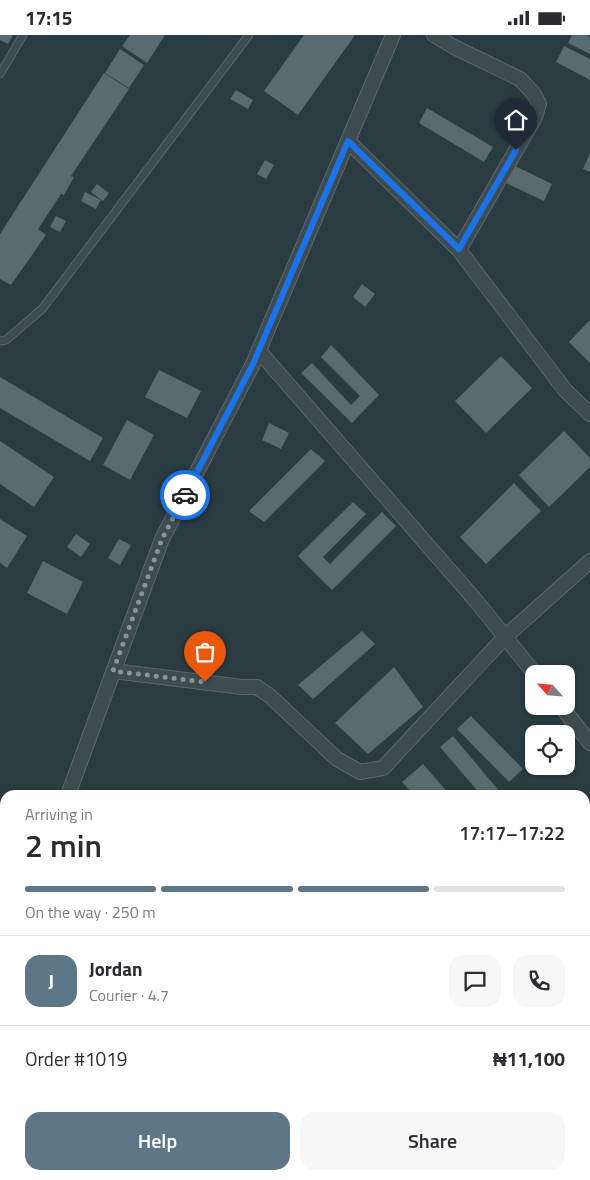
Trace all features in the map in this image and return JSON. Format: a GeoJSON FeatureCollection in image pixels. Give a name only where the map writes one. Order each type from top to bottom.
{"type":"FeatureCollection","features":[{"type":"Feature","properties":{"kind":"street"},"geometry":{"type":"LineString","coordinates":[[70,790],[162,539],[249,373],[393,35]]}},
{"type":"Feature","properties":{"kind":"street"},"geometry":{"type":"LineString","coordinates":[[434,35],[454,47],[520,79],[534,94],[539,104],[536,117],[459,249]]}},
{"type":"Feature","properties":{"kind":"street"},"geometry":{"type":"LineString","coordinates":[[348,141],[459,249],[566,390],[590,415]]}},
{"type":"Feature","properties":{"kind":"street"},"geometry":{"type":"LineString","coordinates":[[259,351],[477,602],[527,665]]}},
{"type":"Feature","properties":{"kind":"street"},"geometry":{"type":"LineString","coordinates":[[113,671],[242,687],[257,687],[270,696],[337,759],[360,772],[383,768],[505,637],[590,561]]}},
{"type":"Feature","properties":{"kind":"street"},"geometry":{"type":"LineString","coordinates":[[568,715],[590,743]]}},
{"type":"Feature","properties":{"kind":"lane"},"geometry":{"type":"LineString","coordinates":[[0,74],[23,35]]}},
{"type":"Feature","properties":{"kind":"lane"},"geometry":{"type":"LineString","coordinates":[[0,341],[6,341],[42,309],[247,36]]}},
{"type":"Feature","properties":{"kind":"building"},"geometry":{"type":"Polygon","coordinates":[[[0,35],[13,35],[8,44],[0,40],[0,35]]]}},
{"type":"Feature","properties":{"kind":"building"},"geometry":{"type":"Polygon","coordinates":[[[130,35],[165,35],[147,63],[122,46],[130,35]]]}},
{"type":"Feature","properties":{"kind":"building"},"geometry":{"type":"Polygon","coordinates":[[[304,35],[355,35],[298,115],[264,91],[304,35]]]}},
{"type":"Feature","properties":{"kind":"building"},"geometry":{"type":"Polygon","coordinates":[[[572,35],[586,35],[590,37],[590,54],[568,43],[572,35]]]}},
{"type":"Feature","properties":{"kind":"building"},"geometry":{"type":"Polygon","coordinates":[[[564,46],[590,59],[590,80],[556,62],[564,46]]]}},
{"type":"Feature","properties":{"kind":"building"},"geometry":{"type":"Polygon","coordinates":[[[120,49],[144,65],[129,88],[105,73],[120,49]]]}},
{"type":"Feature","properties":{"kind":"building"},"geometry":{"type":"Polygon","coordinates":[[[104,73],[129,89],[71,176],[74,177],[64,195],[61,194],[38,229],[46,235],[11,285],[0,279],[0,234],[104,73]]]}},
{"type":"Feature","properties":{"kind":"building"},"geometry":{"type":"Polygon","coordinates":[[[236,90],[253,100],[248,109],[230,99],[236,90]]]}},
{"type":"Feature","properties":{"kind":"building"},"geometry":{"type":"Polygon","coordinates":[[[427,108],[493,147],[484,162],[419,123],[427,108]]]}},
{"type":"Feature","properties":{"kind":"building"},"geometry":{"type":"Polygon","coordinates":[[[590,153],[590,172],[583,169],[590,153]]]}},
{"type":"Feature","properties":{"kind":"building"},"geometry":{"type":"Polygon","coordinates":[[[265,160],[274,165],[266,179],[257,174],[265,160]]]}},
{"type":"Feature","properties":{"kind":"building"},"geometry":{"type":"Polygon","coordinates":[[[515,166],[552,184],[544,201],[506,183],[515,166]]]}},
{"type":"Feature","properties":{"kind":"building"},"geometry":{"type":"Polygon","coordinates":[[[97,184],[109,193],[103,201],[91,192],[97,184]]]}},
{"type":"Feature","properties":{"kind":"building"},"geometry":{"type":"Polygon","coordinates":[[[85,192],[101,200],[96,209],[81,201],[85,192]]]}},
{"type":"Feature","properties":{"kind":"building"},"geometry":{"type":"Polygon","coordinates":[[[56,216],[66,221],[60,232],[50,227],[56,216]]]}},
{"type":"Feature","properties":{"kind":"building"},"geometry":{"type":"Polygon","coordinates":[[[362,284],[375,294],[365,307],[353,297],[362,284]]]}},
{"type":"Feature","properties":{"kind":"building"},"geometry":{"type":"Polygon","coordinates":[[[590,320],[590,363],[569,342],[590,320]]]}},
{"type":"Feature","properties":{"kind":"building"},"geometry":{"type":"Polygon","coordinates":[[[331,345],[379,395],[352,423],[301,373],[312,363],[351,405],[360,396],[321,357],[331,345]]]}},
{"type":"Feature","properties":{"kind":"building"},"geometry":{"type":"Polygon","coordinates":[[[501,356],[532,388],[486,433],[455,401],[501,356]]]}},
{"type":"Feature","properties":{"kind":"building"},"geometry":{"type":"Polygon","coordinates":[[[159,370],[201,391],[187,418],[145,397],[159,370]]]}},
{"type":"Feature","properties":{"kind":"building"},"geometry":{"type":"Polygon","coordinates":[[[0,377],[103,438],[90,461],[0,408],[0,377]]]}},
{"type":"Feature","properties":{"kind":"building"},"geometry":{"type":"Polygon","coordinates":[[[127,420],[154,435],[130,480],[103,465],[127,420]]]}},
{"type":"Feature","properties":{"kind":"building"},"geometry":{"type":"Polygon","coordinates":[[[269,423],[289,433],[281,449],[262,440],[269,423]]]}},
{"type":"Feature","properties":{"kind":"building"},"geometry":{"type":"Polygon","coordinates":[[[564,431],[590,458],[590,467],[549,507],[519,475],[564,431]]]}},
{"type":"Feature","properties":{"kind":"building"},"geometry":{"type":"Polygon","coordinates":[[[0,441],[54,477],[34,507],[0,484],[0,441]]]}},
{"type":"Feature","properties":{"kind":"building"},"geometry":{"type":"Polygon","coordinates":[[[311,449],[325,461],[264,522],[249,511],[311,449]]]}},
{"type":"Feature","properties":{"kind":"building"},"geometry":{"type":"Polygon","coordinates":[[[514,483],[541,511],[486,564],[460,537],[514,483]]]}},
{"type":"Feature","properties":{"kind":"building"},"geometry":{"type":"Polygon","coordinates":[[[353,502],[366,514],[323,557],[330,564],[382,512],[396,526],[332,590],[298,556],[353,502]]]}},
{"type":"Feature","properties":{"kind":"building"},"geometry":{"type":"Polygon","coordinates":[[[0,519],[27,536],[7,568],[0,563],[0,519]]]}},
{"type":"Feature","properties":{"kind":"building"},"geometry":{"type":"Polygon","coordinates":[[[76,534],[90,544],[81,557],[67,547],[76,534]]]}},
{"type":"Feature","properties":{"kind":"building"},"geometry":{"type":"Polygon","coordinates":[[[119,539],[131,545],[120,565],[108,558],[119,539]]]}},
{"type":"Feature","properties":{"kind":"building"},"geometry":{"type":"Polygon","coordinates":[[[43,561],[83,582],[67,614],[27,593],[43,561]]]}},
{"type":"Feature","properties":{"kind":"building"},"geometry":{"type":"Polygon","coordinates":[[[362,631],[375,644],[313,699],[298,685],[362,631]]]}},
{"type":"Feature","properties":{"kind":"building"},"geometry":{"type":"Polygon","coordinates":[[[394,667],[423,707],[368,754],[335,723],[394,667]]]}},
{"type":"Feature","properties":{"kind":"building"},"geometry":{"type":"Polygon","coordinates":[[[471,716],[523,769],[509,782],[457,729],[471,716]]]}},
{"type":"Feature","properties":{"kind":"building"},"geometry":{"type":"Polygon","coordinates":[[[453,736],[498,790],[477,790],[440,747],[453,736]]]}},
{"type":"Feature","properties":{"kind":"building"},"geometry":{"type":"Polygon","coordinates":[[[423,764],[446,790],[409,790],[402,782],[423,764]]]}},
{"type":"Feature","properties":{"kind":"way so far"},"geometry":{"type":"LineString","coordinates":[[185,495],[162,539],[113,671],[205,682]]}},
{"type":"Feature","properties":{"kind":"route"},"geometry":{"type":"LineString","coordinates":[[185,495],[253,364],[348,141],[459,249],[516,150]]}}]}
